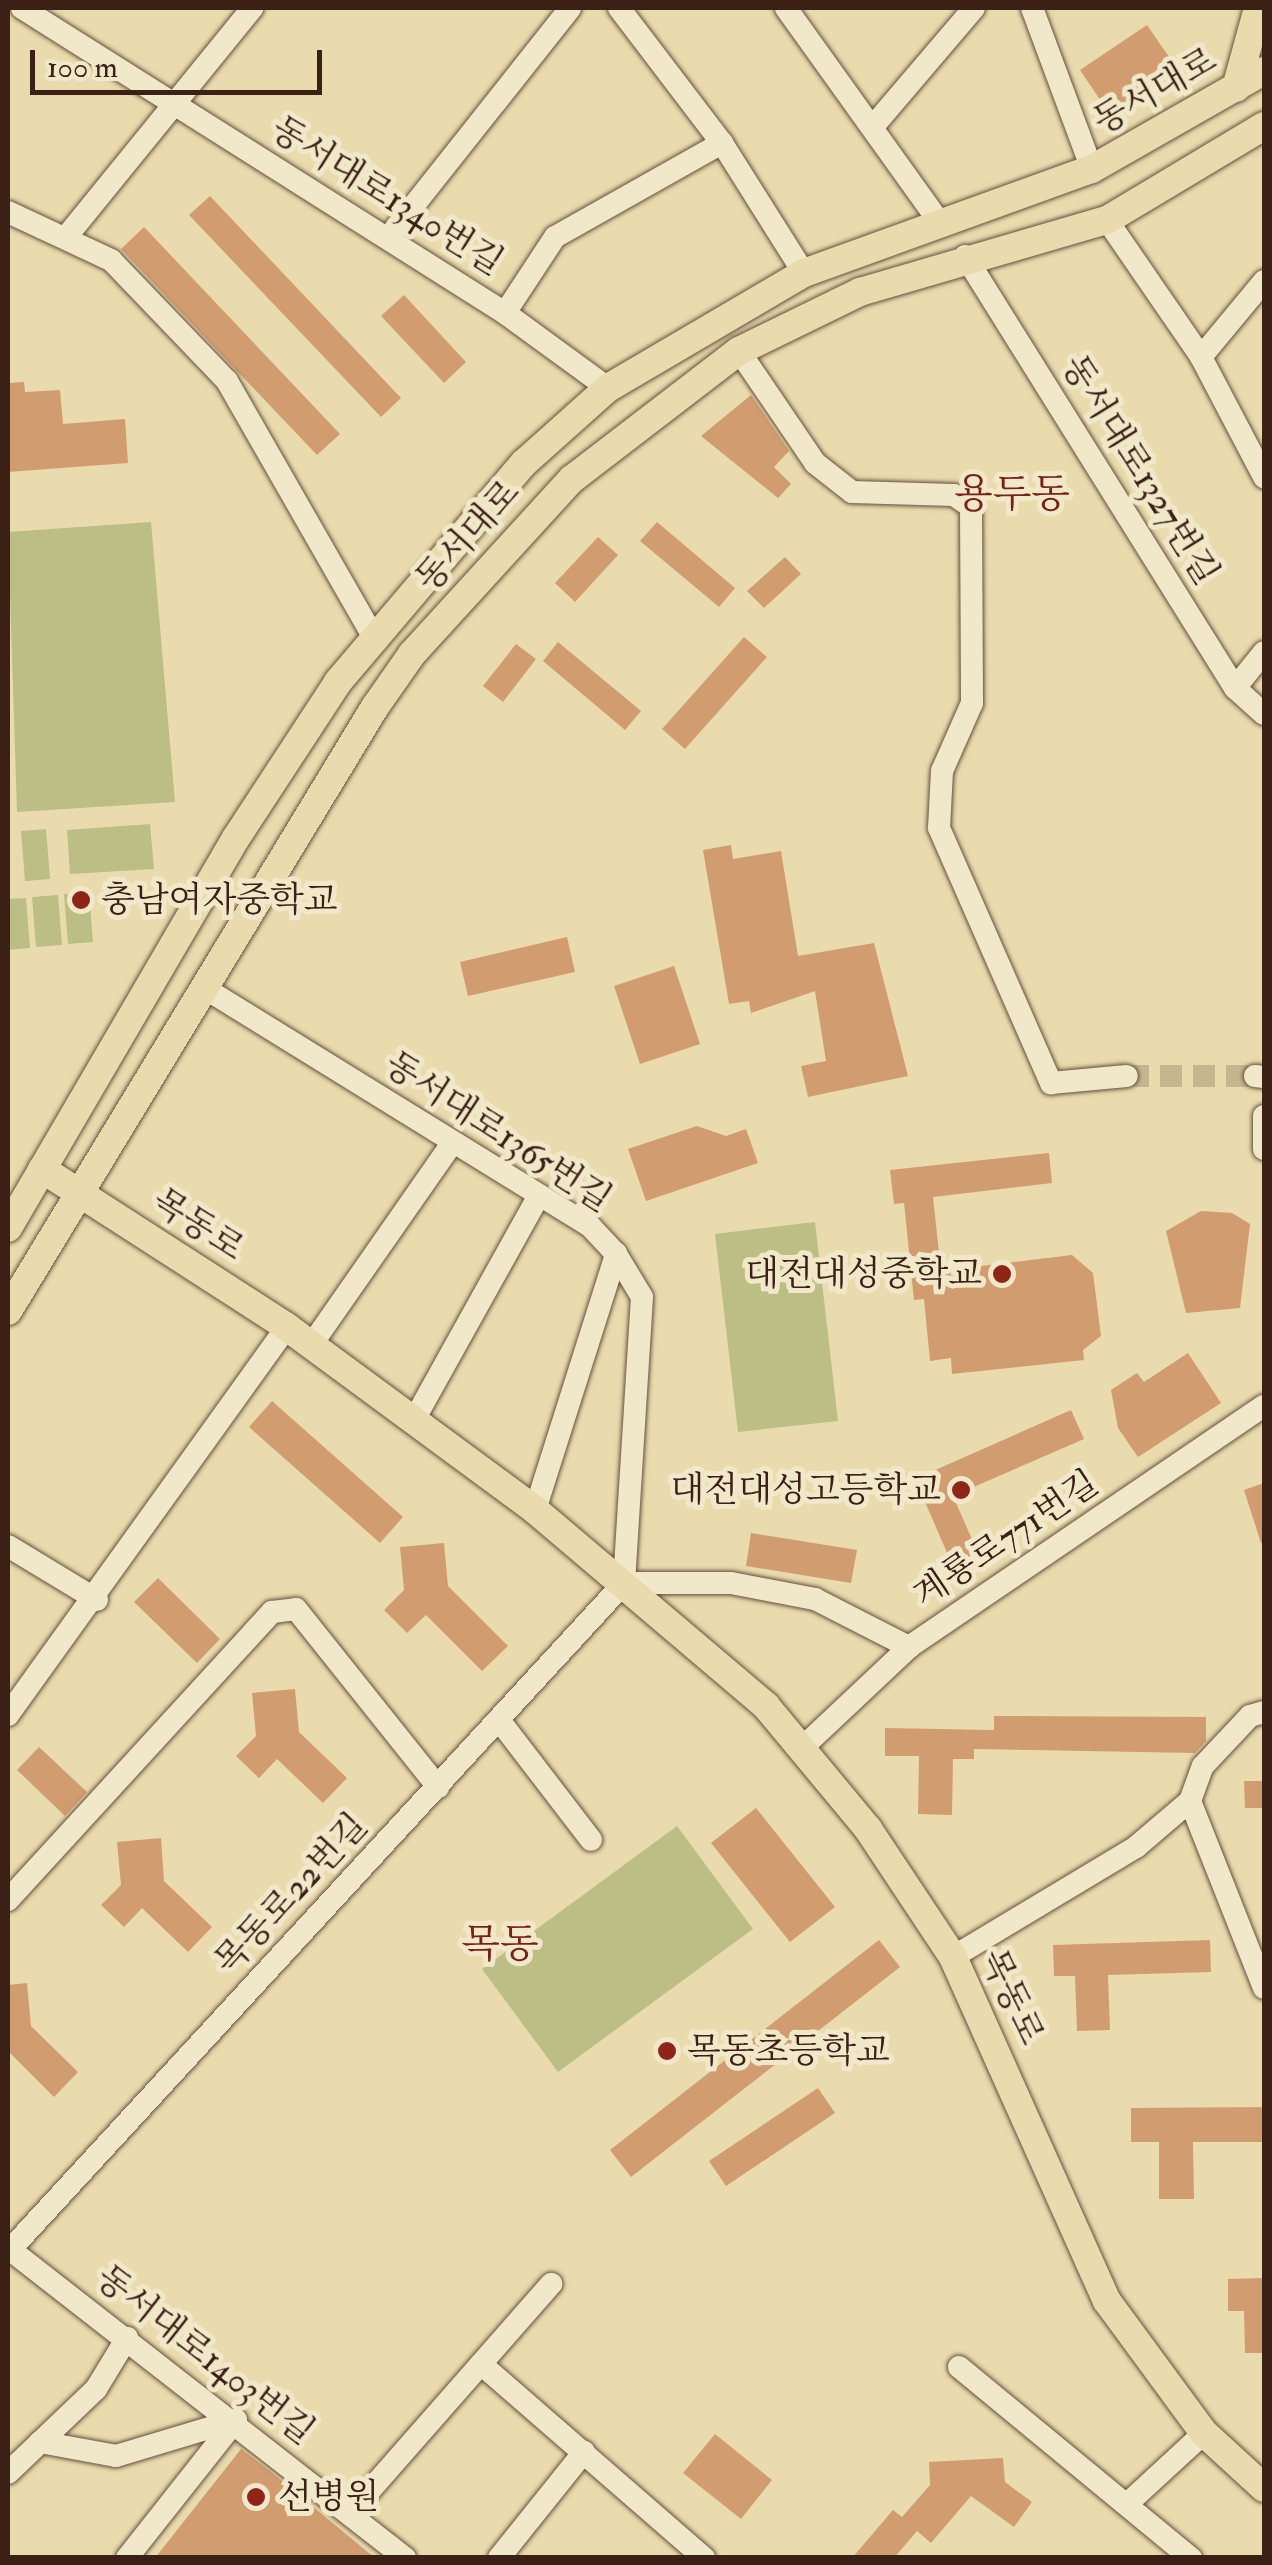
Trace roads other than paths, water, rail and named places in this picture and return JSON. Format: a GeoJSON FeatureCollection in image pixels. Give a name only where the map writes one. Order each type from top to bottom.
{"type":"FeatureCollection","features":[{"type":"Feature","properties":{"kind":"main road"},"geometry":{"type":"LineString","coordinates":[[1236,88],[1258,8]]}},
{"type":"Feature","properties":{"kind":"main road","name":"동서대로"},"geometry":{"type":"LineString","coordinates":[[8,1228],[236,838],[372,636],[476,512],[608,388],[804,272],[938,220],[1092,169],[1264,70]]}},
{"type":"Feature","properties":{"kind":"main road","name":"동서대로"},"geometry":{"type":"LineString","coordinates":[[8,1311],[412,654],[572,479],[739,351],[860,292],[965,256],[1107,220],[1264,126]]}},
{"type":"Feature","properties":{"kind":"main road","name":"목동로"},"geometry":{"type":"LineString","coordinates":[[42,1169],[312,1344],[535,1510],[766,1706],[868,1829],[953,1956],[1107,2300],[1204,2432],[1264,2488]]}},
{"type":"Feature","properties":{"kind":"street","name":"동서대로1340번길"},"geometry":{"type":"LineString","coordinates":[[22,8],[505,312],[608,388]]}},
{"type":"Feature","properties":{"kind":"street"},"geometry":{"type":"LineString","coordinates":[[67,236],[172,101],[252,8]]}},
{"type":"Feature","properties":{"kind":"street"},"geometry":{"type":"LineString","coordinates":[[388,238],[570,8]]}},
{"type":"Feature","properties":{"kind":"street"},"geometry":{"type":"LineString","coordinates":[[618,8],[722,143],[804,272]]}},
{"type":"Feature","properties":{"kind":"street"},"geometry":{"type":"LineString","coordinates":[[786,8],[876,123],[938,220]]}},
{"type":"Feature","properties":{"kind":"street"},"geometry":{"type":"LineString","coordinates":[[876,123],[974,8]]}},
{"type":"Feature","properties":{"kind":"street"},"geometry":{"type":"LineString","coordinates":[[1032,8],[1092,169]]}},
{"type":"Feature","properties":{"kind":"street"},"geometry":{"type":"LineString","coordinates":[[505,312],[556,238],[722,143]]}},
{"type":"Feature","properties":{"kind":"street"},"geometry":{"type":"LineString","coordinates":[[8,212],[67,236],[139,284],[227,381],[372,636]]}},
{"type":"Feature","properties":{"kind":"street"},"geometry":{"type":"LineString","coordinates":[[1107,220],[1201,358],[1262,464]]}},
{"type":"Feature","properties":{"kind":"street","name":"동서대로1327번길"},"geometry":{"type":"LineString","coordinates":[[965,256],[1235,688],[1264,714]]}},
{"type":"Feature","properties":{"kind":"street"},"geometry":{"type":"LineString","coordinates":[[1201,358],[1264,282]]}},
{"type":"Feature","properties":{"kind":"street"},"geometry":{"type":"LineString","coordinates":[[739,351],[816,463],[852,492],[954,494],[971,507],[972,702],[942,771],[939,828],[1051,1083],[1126,1076]]}},
{"type":"Feature","properties":{"kind":"street"},"geometry":{"type":"LineString","coordinates":[[1235,688],[1264,652]]}},
{"type":"Feature","properties":{"kind":"street","name":"동서대로1365번길"},"geometry":{"type":"LineString","coordinates":[[206,989],[590,1226],[616,1254],[642,1297],[624,1583]]}},
{"type":"Feature","properties":{"kind":"street"},"geometry":{"type":"LineString","coordinates":[[1264,1116],[1264,1149]]}},
{"type":"Feature","properties":{"kind":"street"},"geometry":{"type":"LineString","coordinates":[[312,1344],[453,1142]]}},
{"type":"Feature","properties":{"kind":"street"},"geometry":{"type":"LineString","coordinates":[[414,1420],[539,1196]]}},
{"type":"Feature","properties":{"kind":"street"},"geometry":{"type":"LineString","coordinates":[[535,1510],[616,1254]]}},
{"type":"Feature","properties":{"kind":"street"},"geometry":{"type":"LineString","coordinates":[[8,1714],[97,1600],[288,1327]]}},
{"type":"Feature","properties":{"kind":"street","name":"계룡로771번길"},"geometry":{"type":"LineString","coordinates":[[802,1748],[909,1647],[1264,1406]]}},
{"type":"Feature","properties":{"kind":"street"},"geometry":{"type":"LineString","coordinates":[[8,1546],[97,1600]]}},
{"type":"Feature","properties":{"kind":"street"},"geometry":{"type":"LineString","coordinates":[[624,1583],[731,1583],[815,1599],[909,1647]]}},
{"type":"Feature","properties":{"kind":"street","name":"목동로22번길"},"geometry":{"type":"LineString","coordinates":[[8,2250],[624,1583]]}},
{"type":"Feature","properties":{"kind":"street"},"geometry":{"type":"LineString","coordinates":[[8,1900],[272,1612],[296,1609],[438,1788]]}},
{"type":"Feature","properties":{"kind":"street"},"geometry":{"type":"LineString","coordinates":[[953,1956],[1136,1847],[1190,1801],[1203,1766],[1250,1716],[1264,1712]]}},
{"type":"Feature","properties":{"kind":"street"},"geometry":{"type":"LineString","coordinates":[[499,1720],[591,1840]]}},
{"type":"Feature","properties":{"kind":"street"},"geometry":{"type":"LineString","coordinates":[[1190,1801],[1264,1988]]}},
{"type":"Feature","properties":{"kind":"street","name":"동서대로1403번길"},"geometry":{"type":"LineString","coordinates":[[8,2250],[236,2420],[404,2558]]}},
{"type":"Feature","properties":{"kind":"street"},"geometry":{"type":"LineString","coordinates":[[350,2514],[551,2284]]}},
{"type":"Feature","properties":{"kind":"street"},"geometry":{"type":"LineString","coordinates":[[8,2473],[96,2389],[128,2338]]}},
{"type":"Feature","properties":{"kind":"street"},"geometry":{"type":"LineString","coordinates":[[481,2364],[704,2558]]}},
{"type":"Feature","properties":{"kind":"street"},"geometry":{"type":"LineString","coordinates":[[959,2367],[1191,2558]]}},
{"type":"Feature","properties":{"kind":"street"},"geometry":{"type":"LineString","coordinates":[[40,2442],[116,2456],[236,2420]]}},
{"type":"Feature","properties":{"kind":"street"},"geometry":{"type":"LineString","coordinates":[[127,2558],[236,2420]]}},
{"type":"Feature","properties":{"kind":"street"},"geometry":{"type":"LineString","coordinates":[[1126,2504],[1204,2432]]}},
{"type":"Feature","properties":{"kind":"street"},"geometry":{"type":"LineString","coordinates":[[498,2558],[584,2452]]}},
{"type":"Feature","properties":{"kind":"tunnel"},"geometry":{"type":"LineString","coordinates":[[1127,1076],[1255,1076]]}},
{"type":"Feature","properties":{"kind":"place","name":"충남여자중학교"},"geometry":{"type":"Point","coordinates":[81,900]}},
{"type":"Feature","properties":{"kind":"place","name":"대전대성중학교"},"geometry":{"type":"Point","coordinates":[1002,1274]}},
{"type":"Feature","properties":{"kind":"place","name":"대전대성고등학교"},"geometry":{"type":"Point","coordinates":[961,1490]}},
{"type":"Feature","properties":{"kind":"place","name":"목동초등학교"},"geometry":{"type":"Point","coordinates":[667,2051]}},
{"type":"Feature","properties":{"kind":"place","name":"선병원"},"geometry":{"type":"Point","coordinates":[256,2497]}},
{"type":"Feature","properties":{"kind":"district","name":"용두동"},"geometry":{"type":"Point","coordinates":[1012,495]}},
{"type":"Feature","properties":{"kind":"district","name":"목동"},"geometry":{"type":"Point","coordinates":[500,1945]}}]}
